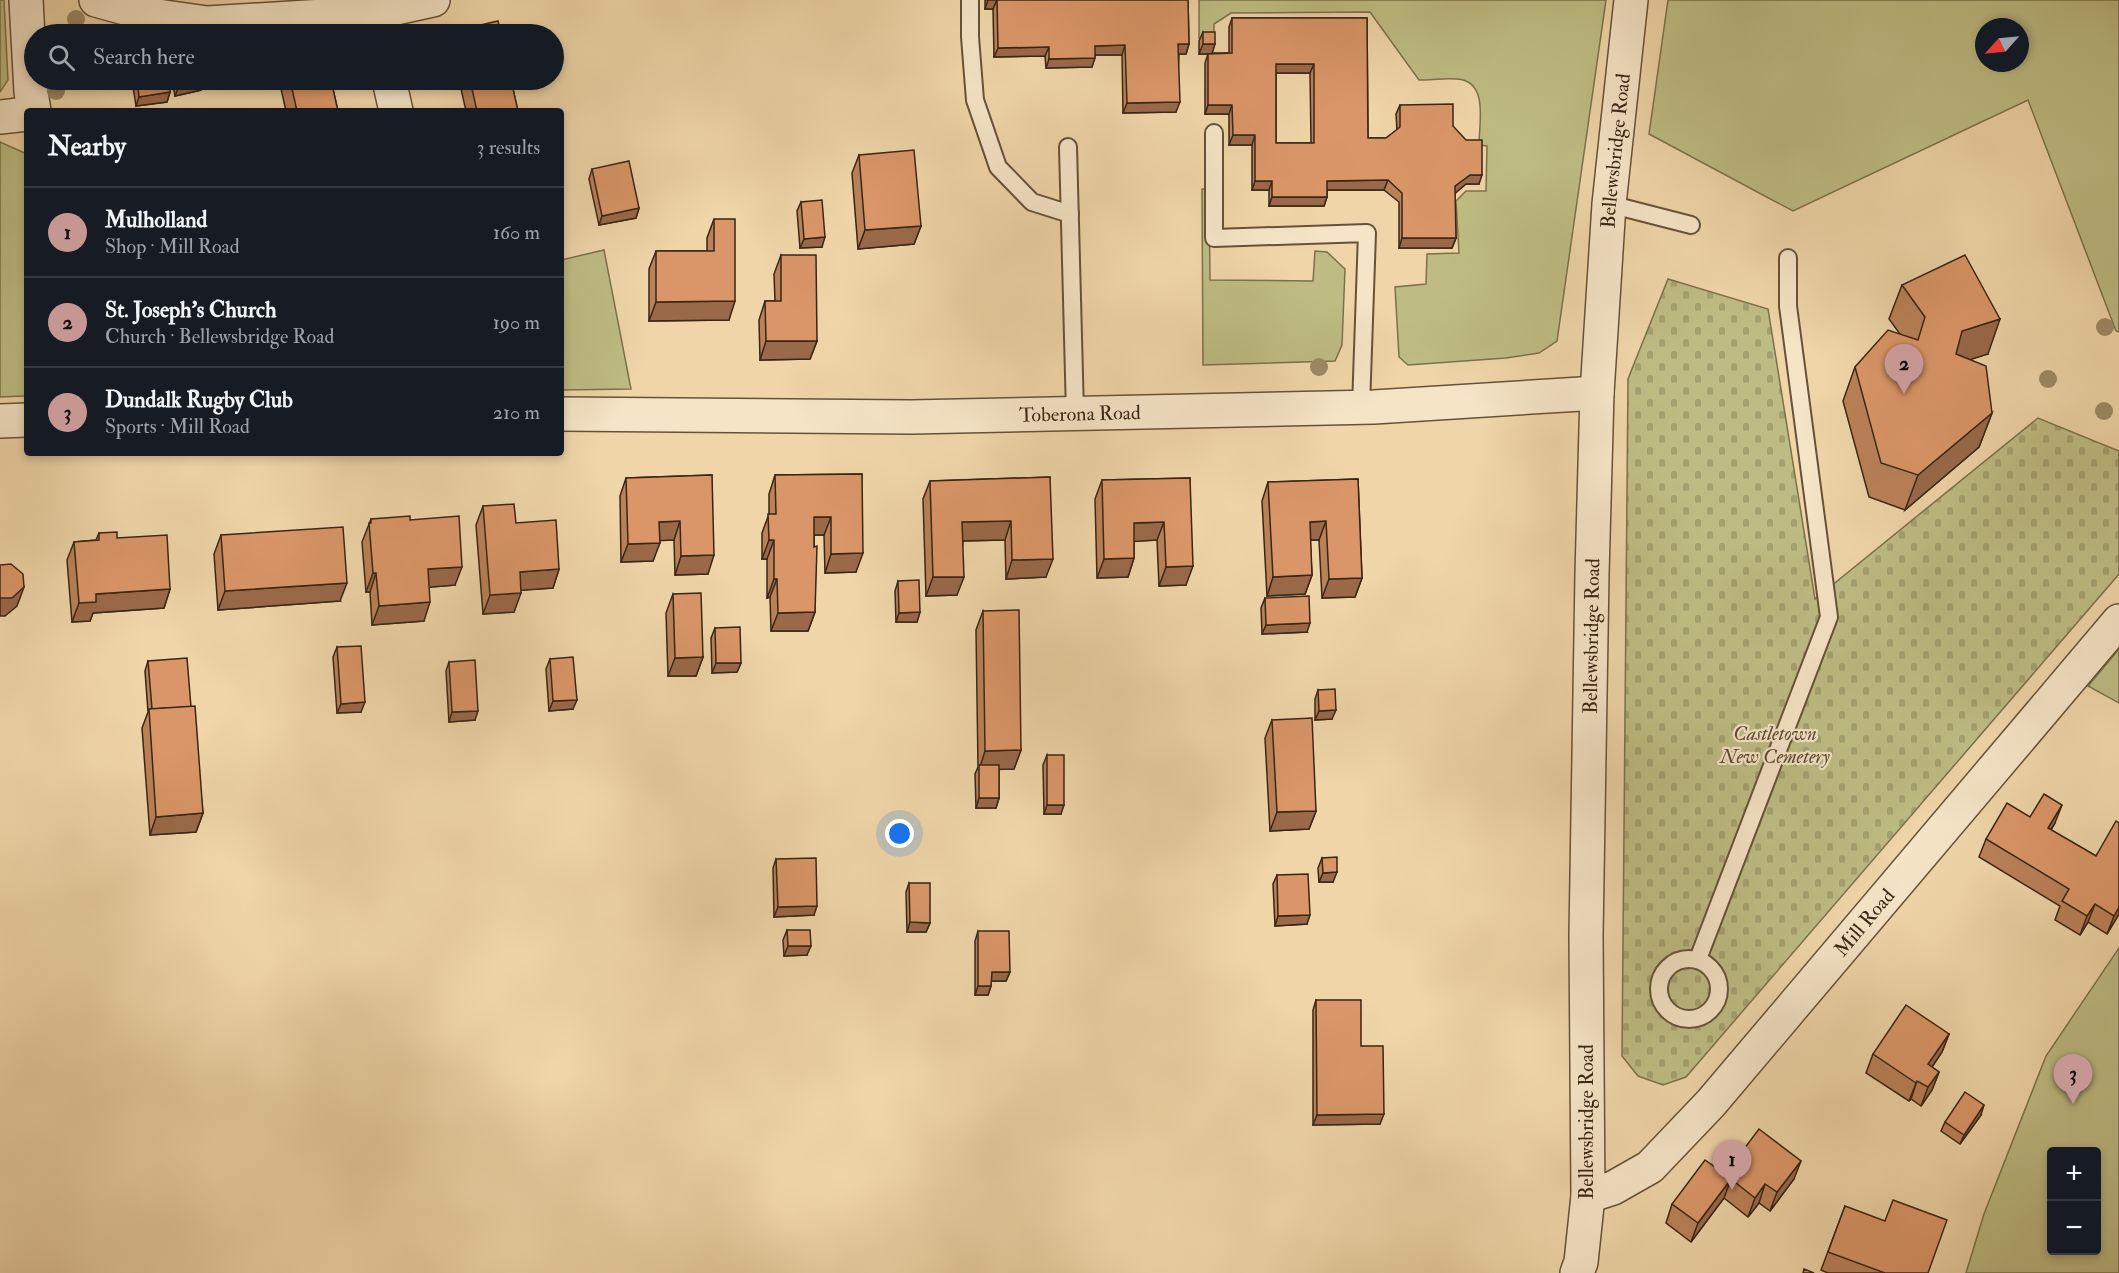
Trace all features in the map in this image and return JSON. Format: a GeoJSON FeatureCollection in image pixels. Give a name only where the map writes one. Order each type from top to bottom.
{"type":"FeatureCollection","features":[{"type":"Feature","properties":{"kind":"street"},"geometry":{"type":"LineString","coordinates":[[26,0],[27,24]]}},
{"type":"Feature","properties":{"kind":"street"},"geometry":{"type":"LineString","coordinates":[[96,0],[150,15],[207,23],[315,18],[377,24],[433,0]]}},
{"type":"Feature","properties":{"kind":"street","name":"Bellewsbridge Road"},"geometry":{"type":"LineString","coordinates":[[1577,1273],[1581,1262],[1588,1196],[1586,936],[1597,393],[1609,204],[1631,0]]}},
{"type":"Feature","properties":{"kind":"street"},"geometry":{"type":"LineString","coordinates":[[31,90],[34,108]]}},
{"type":"Feature","properties":{"kind":"street"},"geometry":{"type":"LineString","coordinates":[[391,90],[395,108]]}},
{"type":"Feature","properties":{"kind":"street"},"geometry":{"type":"LineString","coordinates":[[0,117],[24,114]]}},
{"type":"Feature","properties":{"kind":"street","name":"Toberona Road"},"geometry":{"type":"LineString","coordinates":[[564,414],[911,417],[1361,406],[1597,393]]}},
{"type":"Feature","properties":{"kind":"street"},"geometry":{"type":"LineString","coordinates":[[0,421],[24,420]]}},
{"type":"Feature","properties":{"kind":"street","name":"Mill Road"},"geometry":{"type":"LineString","coordinates":[[1588,1196],[1613,1188],[1650,1167],[1711,1103],[2119,621]]}},
{"type":"Feature","properties":{"kind":"lane"},"geometry":{"type":"LineString","coordinates":[[970,0],[970,37],[975,100],[998,167],[1032,202],[1070,214]]}},
{"type":"Feature","properties":{"kind":"lane"},"geometry":{"type":"LineString","coordinates":[[1214,133],[1214,238],[1367,233],[1361,406]]}},
{"type":"Feature","properties":{"kind":"lane"},"geometry":{"type":"LineString","coordinates":[[1068,147],[1075,413]]}},
{"type":"Feature","properties":{"kind":"lane"},"geometry":{"type":"LineString","coordinates":[[1609,204],[1691,225]]}},
{"type":"Feature","properties":{"kind":"lane"},"geometry":{"type":"LineString","coordinates":[[1698,960],[1829,617],[1788,306],[1788,258]]}},
{"type":"Feature","properties":{"kind":"green space"},"geometry":{"type":"Polygon","coordinates":[[[0,0],[4,0],[8,80],[0,92],[0,0]]]}},
{"type":"Feature","properties":{"kind":"green space"},"geometry":{"type":"Polygon","coordinates":[[[1199,0],[1606,0],[1557,341],[1539,353],[1506,358],[1408,365],[1399,357],[1395,287],[1426,284],[1427,254],[1459,253],[1456,201],[1466,191],[1486,191],[1487,146],[1479,145],[1480,104],[1474,87],[1457,79],[1419,80],[1370,12],[1231,13],[1214,24],[1214,37],[1199,38],[1199,0]]]}},
{"type":"Feature","properties":{"kind":"green space"},"geometry":{"type":"Polygon","coordinates":[[[1668,0],[2119,0],[2119,332],[2116,331],[2028,100],[1793,211],[1649,134],[1668,0]]]}},
{"type":"Feature","properties":{"kind":"green space"},"geometry":{"type":"Polygon","coordinates":[[[0,142],[24,153],[24,396],[0,397],[0,142]]]}},
{"type":"Feature","properties":{"kind":"green space"},"geometry":{"type":"Polygon","coordinates":[[[1202,189],[1209,190],[1210,280],[1313,281],[1315,251],[1327,252],[1345,269],[1342,345],[1335,361],[1203,365],[1202,189]]]}},
{"type":"Feature","properties":{"kind":"green space"},"geometry":{"type":"Polygon","coordinates":[[[604,250],[631,389],[564,390],[564,259],[604,250]]]}},
{"type":"Feature","properties":{"kind":"green space","name":"Castletown New Cemetery"},"geometry":{"type":"Polygon","coordinates":[[[1668,279],[1768,309],[1815,599],[2038,418],[2119,451],[2119,574],[1686,1077],[1663,1085],[1638,1076],[1622,1056],[1628,379],[1668,279]]]}},
{"type":"Feature","properties":{"kind":"green space"},"geometry":{"type":"Polygon","coordinates":[[[2119,649],[2119,703],[2088,686],[2119,649]]]}},
{"type":"Feature","properties":{"kind":"green space"},"geometry":{"type":"Polygon","coordinates":[[[2119,948],[2119,1273],[1966,1273],[1984,1214],[2046,1056],[2119,948]]]}},
{"type":"Feature","properties":{"kind":"building"},"geometry":{"type":"Polygon","coordinates":[[[997,0],[1188,0],[1189,44],[1178,44],[1180,102],[1127,103],[1125,45],[1095,46],[1095,58],[1049,59],[1049,47],[998,48],[997,0]]]}},
{"type":"Feature","properties":{"kind":"building"},"geometry":{"type":"Polygon","coordinates":[[[1232,18],[1367,18],[1368,138],[1386,138],[1400,127],[1400,105],[1453,104],[1453,126],[1466,140],[1482,140],[1482,175],[1470,175],[1455,186],[1456,238],[1402,238],[1402,193],[1388,180],[1327,181],[1327,197],[1272,197],[1272,181],[1255,181],[1255,135],[1233,135],[1232,105],[1208,105],[1208,54],[1232,53],[1232,18]],[[1276,64],[1276,143],[1314,143],[1314,64],[1276,64]]]}},
{"type":"Feature","properties":{"kind":"building"},"geometry":{"type":"Polygon","coordinates":[[[1203,32],[1215,32],[1215,44],[1203,44],[1203,32]]]}},
{"type":"Feature","properties":{"kind":"building"},"geometry":{"type":"Polygon","coordinates":[[[138,90],[170,90],[170,92],[139,97],[138,90]]]}},
{"type":"Feature","properties":{"kind":"building"},"geometry":{"type":"Polygon","coordinates":[[[292,90],[333,90],[337,108],[296,108],[292,90]]]}},
{"type":"Feature","properties":{"kind":"building"},"geometry":{"type":"Polygon","coordinates":[[[472,90],[513,90],[517,108],[476,108],[472,90]]]}},
{"type":"Feature","properties":{"kind":"building"},"geometry":{"type":"Polygon","coordinates":[[[914,150],[921,226],[865,230],[859,155],[914,150]]]}},
{"type":"Feature","properties":{"kind":"building"},"geometry":{"type":"Polygon","coordinates":[[[629,161],[639,208],[602,216],[592,169],[629,161]]]}},
{"type":"Feature","properties":{"kind":"building"},"geometry":{"type":"Polygon","coordinates":[[[822,200],[825,237],[804,239],[801,202],[822,200]]]}},
{"type":"Feature","properties":{"kind":"building"},"geometry":{"type":"Polygon","coordinates":[[[714,219],[735,219],[735,301],[656,302],[656,251],[714,251],[714,219]]]}},
{"type":"Feature","properties":{"kind":"building"},"geometry":{"type":"Polygon","coordinates":[[[781,255],[816,255],[817,341],[766,341],[765,301],[781,301],[781,255]]]}},
{"type":"Feature","properties":{"kind":"building"},"geometry":{"type":"Polygon","coordinates":[[[1965,255],[2000,319],[1962,331],[1956,354],[1986,366],[1992,413],[1918,475],[1881,463],[1855,367],[1888,330],[1918,340],[1925,317],[1902,285],[1965,255]]]}},
{"type":"Feature","properties":{"kind":"building"},"geometry":{"type":"Polygon","coordinates":[[[862,474],[863,553],[831,554],[831,517],[814,517],[814,547],[817,546],[815,612],[778,613],[777,579],[774,579],[774,540],[769,540],[768,514],[776,514],[775,475],[862,474]]]}},
{"type":"Feature","properties":{"kind":"building"},"geometry":{"type":"Polygon","coordinates":[[[712,475],[714,555],[681,556],[680,521],[659,522],[660,543],[628,544],[626,478],[712,475]]]}},
{"type":"Feature","properties":{"kind":"building"},"geometry":{"type":"Polygon","coordinates":[[[1050,477],[1053,559],[1012,560],[1011,521],[962,522],[964,577],[933,577],[930,481],[1050,477]]]}},
{"type":"Feature","properties":{"kind":"building"},"geometry":{"type":"Polygon","coordinates":[[[1190,478],[1193,566],[1166,567],[1164,522],[1134,523],[1134,558],[1104,559],[1102,480],[1190,478]]]}},
{"type":"Feature","properties":{"kind":"building"},"geometry":{"type":"Polygon","coordinates":[[[1358,479],[1362,578],[1329,579],[1326,521],[1310,522],[1312,575],[1273,577],[1268,482],[1358,479]]]}},
{"type":"Feature","properties":{"kind":"building"},"geometry":{"type":"Polygon","coordinates":[[[514,504],[516,523],[556,520],[559,569],[520,572],[521,593],[490,595],[483,506],[514,504]]]}},
{"type":"Feature","properties":{"kind":"building"},"geometry":{"type":"Polygon","coordinates":[[[410,516],[410,520],[459,516],[462,567],[428,569],[430,602],[379,606],[376,573],[373,573],[369,523],[371,519],[410,516]]]}},
{"type":"Feature","properties":{"kind":"building"},"geometry":{"type":"Polygon","coordinates":[[[343,527],[347,583],[225,591],[221,535],[343,527]]]}},
{"type":"Feature","properties":{"kind":"building"},"geometry":{"type":"Polygon","coordinates":[[[117,532],[117,538],[167,535],[170,589],[96,594],[96,602],[79,603],[74,542],[99,540],[99,533],[117,532]]]}},
{"type":"Feature","properties":{"kind":"building"},"geometry":{"type":"Polygon","coordinates":[[[11,564],[23,574],[24,587],[12,598],[0,598],[0,565],[11,564]]]}},
{"type":"Feature","properties":{"kind":"building"},"geometry":{"type":"Polygon","coordinates":[[[919,580],[920,612],[899,613],[898,581],[919,580]]]}},
{"type":"Feature","properties":{"kind":"building"},"geometry":{"type":"Polygon","coordinates":[[[701,593],[703,657],[675,658],[673,594],[701,593]]]}},
{"type":"Feature","properties":{"kind":"building"},"geometry":{"type":"Polygon","coordinates":[[[1309,596],[1310,623],[1266,625],[1265,598],[1309,596]]]}},
{"type":"Feature","properties":{"kind":"building"},"geometry":{"type":"Polygon","coordinates":[[[1019,610],[1021,750],[985,751],[983,611],[1019,610]]]}},
{"type":"Feature","properties":{"kind":"building"},"geometry":{"type":"Polygon","coordinates":[[[740,627],[741,663],[716,663],[715,628],[740,627]]]}},
{"type":"Feature","properties":{"kind":"building"},"geometry":{"type":"Polygon","coordinates":[[[361,646],[365,702],[341,704],[337,647],[361,646]]]}},
{"type":"Feature","properties":{"kind":"building"},"geometry":{"type":"Polygon","coordinates":[[[573,657],[577,700],[553,701],[550,659],[573,657]]]}},
{"type":"Feature","properties":{"kind":"building"},"geometry":{"type":"Polygon","coordinates":[[[187,658],[191,707],[152,709],[148,661],[187,658]]]}},
{"type":"Feature","properties":{"kind":"building"},"geometry":{"type":"Polygon","coordinates":[[[475,660],[478,711],[452,712],[449,662],[475,660]]]}},
{"type":"Feature","properties":{"kind":"building"},"geometry":{"type":"Polygon","coordinates":[[[1335,689],[1336,710],[1319,711],[1318,690],[1335,689]]]}},
{"type":"Feature","properties":{"kind":"building"},"geometry":{"type":"Polygon","coordinates":[[[195,706],[203,813],[156,817],[149,709],[195,706]]]}},
{"type":"Feature","properties":{"kind":"building"},"geometry":{"type":"Polygon","coordinates":[[[1312,718],[1316,811],[1277,812],[1272,720],[1312,718]]]}},
{"type":"Feature","properties":{"kind":"building"},"geometry":{"type":"Polygon","coordinates":[[[1047,755],[1064,755],[1064,805],[1047,805],[1047,755]]]}},
{"type":"Feature","properties":{"kind":"building"},"geometry":{"type":"Polygon","coordinates":[[[979,765],[999,765],[999,798],[979,798],[979,765]]]}},
{"type":"Feature","properties":{"kind":"building"},"geometry":{"type":"Polygon","coordinates":[[[2044,794],[2062,805],[2048,828],[2096,856],[2116,821],[2119,823],[2119,907],[2114,916],[2095,904],[2087,916],[2062,901],[2069,889],[1986,839],[2007,803],[2030,817],[2044,794]]]}},
{"type":"Feature","properties":{"kind":"building"},"geometry":{"type":"Polygon","coordinates":[[[1337,857],[1337,872],[1323,873],[1322,858],[1337,857]]]}},
{"type":"Feature","properties":{"kind":"building"},"geometry":{"type":"Polygon","coordinates":[[[816,858],[817,906],[778,907],[776,859],[816,858]]]}},
{"type":"Feature","properties":{"kind":"building"},"geometry":{"type":"Polygon","coordinates":[[[1308,874],[1310,915],[1278,916],[1277,875],[1308,874]]]}},
{"type":"Feature","properties":{"kind":"building"},"geometry":{"type":"Polygon","coordinates":[[[909,883],[930,883],[930,923],[910,922],[909,883]]]}},
{"type":"Feature","properties":{"kind":"building"},"geometry":{"type":"Polygon","coordinates":[[[787,930],[810,930],[811,946],[788,946],[787,930]]]}},
{"type":"Feature","properties":{"kind":"building"},"geometry":{"type":"Polygon","coordinates":[[[978,931],[1009,931],[1010,972],[992,972],[991,986],[978,986],[978,931]]]}},
{"type":"Feature","properties":{"kind":"building"},"geometry":{"type":"Polygon","coordinates":[[[1316,1000],[1361,1000],[1361,1046],[1383,1046],[1384,1114],[1317,1115],[1316,1000]]]}},
{"type":"Feature","properties":{"kind":"building"},"geometry":{"type":"Polygon","coordinates":[[[1906,1005],[1949,1034],[1928,1064],[1939,1072],[1928,1087],[1917,1081],[1916,1083],[1873,1054],[1906,1005]]]}},
{"type":"Feature","properties":{"kind":"building"},"geometry":{"type":"Polygon","coordinates":[[[1965,1092],[1984,1105],[1964,1135],[1945,1122],[1965,1092]]]}},
{"type":"Feature","properties":{"kind":"building"},"geometry":{"type":"Polygon","coordinates":[[[1759,1129],[1801,1161],[1777,1192],[1765,1184],[1755,1198],[1731,1179],[1698,1223],[1672,1204],[1705,1160],[1725,1174],[1759,1129]]]}},
{"type":"Feature","properties":{"kind":"building"},"geometry":{"type":"Polygon","coordinates":[[[1893,1200],[1947,1220],[1928,1273],[1885,1273],[1828,1252],[1845,1206],[1885,1221],[1893,1200]]]}},
{"type":"Feature","properties":{"kind":"place","name":"St. Joseph's Church"},"geometry":{"type":"Point","coordinates":[1904,394]}},
{"type":"Feature","properties":{"kind":"place","name":"Dundalk Rugby Club"},"geometry":{"type":"Point","coordinates":[2073,1104]}},
{"type":"Feature","properties":{"kind":"place","name":"Mulholland"},"geometry":{"type":"Point","coordinates":[1732,1190]}}]}
